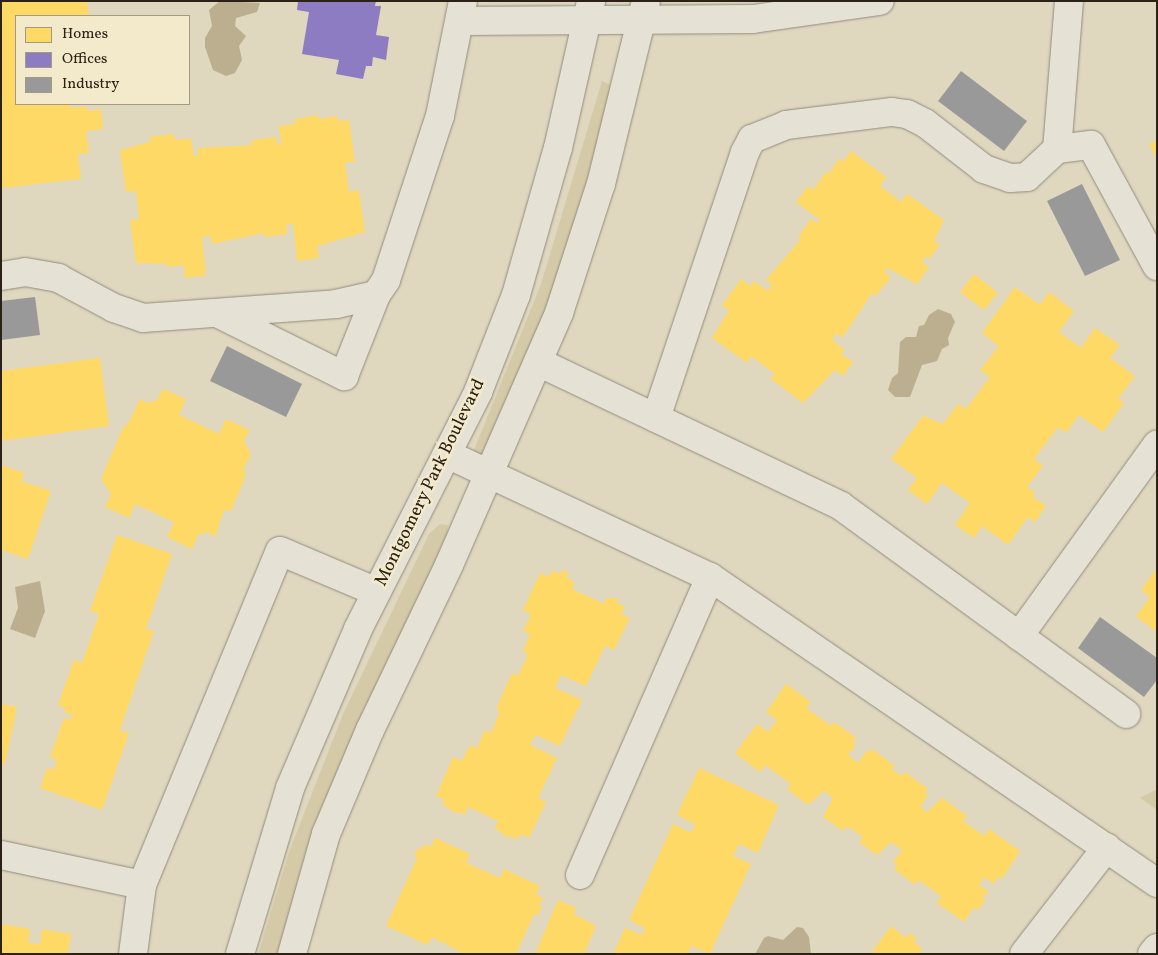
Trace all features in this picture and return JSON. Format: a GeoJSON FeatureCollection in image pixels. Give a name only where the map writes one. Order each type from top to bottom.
{"type":"FeatureCollection","features":[{"type":"Feature","properties":{"kind":"street"},"geometry":{"type":"LineString","coordinates":[[219,314],[344,376],[376,295],[386,280],[440,116],[462,11],[644,11],[753,19],[880,1]]}},
{"type":"Feature","properties":{"kind":"street"},"geometry":{"type":"LineString","coordinates":[[1057,149],[1069,1]]}},
{"type":"Feature","properties":{"kind":"street","name":"Montgomery Park Boulevard"},"geometry":{"type":"LineString","coordinates":[[240,954],[290,788],[377,592],[478,392],[516,295],[558,148],[590,11]]}},
{"type":"Feature","properties":{"kind":"street"},"geometry":{"type":"LineString","coordinates":[[292,954],[326,834],[370,730],[488,475],[559,313],[601,184],[644,11]]}},
{"type":"Feature","properties":{"kind":"street"},"geometry":{"type":"LineString","coordinates":[[656,418],[745,152],[752,138],[786,125],[892,112],[907,114],[925,123],[984,169],[1010,178],[1027,177],[1057,149],[1091,145],[1157,266]]}},
{"type":"Feature","properties":{"kind":"street"},"geometry":{"type":"LineString","coordinates":[[1,276],[24,272],[58,278],[114,308],[143,318],[219,314],[336,304],[376,295]]}},
{"type":"Feature","properties":{"kind":"street"},"geometry":{"type":"LineString","coordinates":[[538,362],[841,506],[1126,714]]}},
{"type":"Feature","properties":{"kind":"street"},"geometry":{"type":"LineString","coordinates":[[1019,636],[1157,445]]}},
{"type":"Feature","properties":{"kind":"street"},"geometry":{"type":"LineString","coordinates":[[447,454],[488,475],[710,577],[1157,883]]}},
{"type":"Feature","properties":{"kind":"street"},"geometry":{"type":"LineString","coordinates":[[133,954],[142,885],[280,550],[377,592]]}},
{"type":"Feature","properties":{"kind":"street"},"geometry":{"type":"LineString","coordinates":[[580,875],[710,577]]}},
{"type":"Feature","properties":{"kind":"street"},"geometry":{"type":"LineString","coordinates":[[1024,954],[1106,847]]}},
{"type":"Feature","properties":{"kind":"street"},"geometry":{"type":"LineString","coordinates":[[1,855],[142,885]]}},
{"type":"Feature","properties":{"kind":"street"},"geometry":{"type":"LineString","coordinates":[[1152,954],[1157,948]]}},
{"type":"Feature","properties":{"kind":"shaded area"},"geometry":{"type":"Polygon","coordinates":[[[220,1],[260,3],[257,12],[236,18],[235,26],[246,36],[239,46],[242,60],[235,73],[226,76],[213,70],[205,47],[205,38],[212,26],[209,10],[220,1]]]}},
{"type":"Feature","properties":{"kind":"shaded area"},"geometry":{"type":"Polygon","coordinates":[[[602,81],[611,85],[611,113],[557,285],[493,444],[477,461],[472,455],[541,284],[602,81]]]}},
{"type":"Feature","properties":{"kind":"shaded area"},"geometry":{"type":"Polygon","coordinates":[[[938,309],[951,314],[955,322],[948,338],[949,345],[942,349],[937,361],[922,365],[910,397],[895,397],[888,390],[892,378],[898,373],[900,342],[906,337],[916,337],[919,326],[924,325],[929,315],[938,309]]]}},
{"type":"Feature","properties":{"kind":"shaded area"},"geometry":{"type":"Polygon","coordinates":[[[440,524],[448,525],[447,542],[280,954],[258,954],[289,852],[343,714],[429,534],[440,524]]]}},
{"type":"Feature","properties":{"kind":"shaded area"},"geometry":{"type":"Polygon","coordinates":[[[40,581],[45,611],[35,638],[10,629],[18,608],[15,587],[40,581]]]}},
{"type":"Feature","properties":{"kind":"shaded area"},"geometry":{"type":"Polygon","coordinates":[[[1157,789],[1157,810],[1140,798],[1157,789]]]}},
{"type":"Feature","properties":{"kind":"shaded area"},"geometry":{"type":"Polygon","coordinates":[[[797,927],[803,928],[809,937],[811,954],[755,954],[764,938],[768,936],[783,940],[797,927]]]}},
{"type":"Feature","properties":{"kind":"building: Homes"},"geometry":{"type":"Polygon","coordinates":[[[1,1],[87,1],[89,15],[15,15],[15,105],[70,105],[71,108],[86,106],[87,111],[101,109],[103,129],[86,131],[89,153],[78,154],[81,179],[1,188],[1,1]]]}},
{"type":"Feature","properties":{"kind":"building: Homes"},"geometry":{"type":"Polygon","coordinates":[[[318,115],[319,119],[337,116],[338,121],[349,120],[355,162],[345,162],[349,192],[359,190],[365,232],[317,246],[319,258],[297,261],[293,224],[286,225],[287,234],[264,237],[263,233],[212,244],[211,236],[202,237],[206,275],[185,278],[184,265],[167,267],[167,264],[136,263],[130,220],[139,219],[136,191],[126,192],[120,150],[150,142],[150,137],[174,134],[175,140],[191,138],[194,156],[198,156],[198,148],[252,145],[251,140],[276,137],[277,145],[281,144],[279,126],[295,124],[295,119],[318,115]]]}},
{"type":"Feature","properties":{"kind":"building: Homes"},"geometry":{"type":"Polygon","coordinates":[[[1157,140],[1157,159],[1149,144],[1157,140]]]}},
{"type":"Feature","properties":{"kind":"building: Homes"},"geometry":{"type":"Polygon","coordinates":[[[851,151],[886,177],[880,186],[901,202],[907,194],[944,220],[934,241],[940,245],[929,259],[926,256],[922,262],[929,267],[917,284],[887,268],[885,272],[891,277],[876,296],[872,293],[842,338],[837,333],[832,340],[845,350],[841,354],[853,362],[843,376],[835,370],[803,403],[771,379],[775,374],[751,356],[747,363],[712,338],[729,310],[722,305],[741,279],[751,286],[754,281],[768,291],[772,285],[766,280],[801,239],[798,237],[811,219],[818,223],[820,220],[796,202],[808,186],[813,190],[826,172],[829,173],[839,159],[843,162],[851,151]]]}},
{"type":"Feature","properties":{"kind":"building: Homes"},"geometry":{"type":"Polygon","coordinates":[[[974,274],[998,293],[984,310],[960,292],[974,274]]]}},
{"type":"Feature","properties":{"kind":"building: Homes"},"geometry":{"type":"Polygon","coordinates":[[[1015,287],[1040,305],[1049,292],[1074,311],[1059,332],[1081,348],[1095,328],[1120,345],[1110,358],[1135,376],[1118,399],[1124,403],[1103,432],[1079,415],[1066,433],[1058,427],[1034,459],[1043,466],[1027,487],[1035,492],[1032,496],[1046,506],[1035,522],[1028,517],[1008,545],[982,526],[974,538],[955,525],[970,503],[942,483],[927,504],[908,490],[917,478],[891,459],[923,416],[943,424],[958,404],[966,409],[990,377],[980,370],[999,346],[982,333],[1015,287]]]}},
{"type":"Feature","properties":{"kind":"building: Homes"},"geometry":{"type":"Polygon","coordinates":[[[100,358],[109,426],[1,441],[1,371],[100,358]]]}},
{"type":"Feature","properties":{"kind":"building: Homes"},"geometry":{"type":"Polygon","coordinates":[[[163,389],[186,399],[179,415],[219,434],[226,419],[250,430],[244,441],[251,454],[243,470],[246,471],[243,483],[231,511],[224,510],[215,537],[208,532],[198,535],[192,549],[167,537],[174,522],[135,504],[129,518],[105,507],[111,494],[101,479],[124,425],[127,426],[140,399],[148,403],[157,400],[163,389]]]}},
{"type":"Feature","properties":{"kind":"building: Homes"},"geometry":{"type":"Polygon","coordinates":[[[1,465],[24,473],[21,481],[51,491],[28,559],[1,550],[1,465]]]}},
{"type":"Feature","properties":{"kind":"building: Homes"},"geometry":{"type":"Polygon","coordinates":[[[117,535],[172,554],[146,629],[154,631],[120,730],[129,733],[102,810],[40,788],[47,768],[54,770],[57,760],[50,757],[64,718],[71,720],[72,715],[64,712],[65,708],[58,705],[74,660],[82,663],[99,614],[90,611],[117,535]]]}},
{"type":"Feature","properties":{"kind":"building: Homes"},"geometry":{"type":"Polygon","coordinates":[[[1157,568],[1157,632],[1136,616],[1150,597],[1141,590],[1157,568]]]}},
{"type":"Feature","properties":{"kind":"building: Homes"},"geometry":{"type":"Polygon","coordinates":[[[552,570],[560,574],[562,570],[569,573],[567,578],[575,582],[572,589],[604,604],[607,598],[619,598],[616,602],[625,607],[621,614],[630,618],[614,650],[605,646],[586,686],[561,675],[555,688],[582,700],[560,746],[535,735],[530,745],[557,758],[538,798],[546,802],[529,838],[520,834],[517,840],[510,836],[508,838],[495,828],[498,821],[468,807],[465,815],[458,811],[457,814],[442,804],[444,799],[436,796],[453,757],[462,761],[470,745],[477,748],[485,730],[491,733],[500,711],[496,709],[512,673],[518,676],[528,654],[523,652],[530,634],[523,631],[531,614],[523,610],[540,573],[549,577],[552,570]]]}},
{"type":"Feature","properties":{"kind":"building: Homes"},"geometry":{"type":"Polygon","coordinates":[[[786,684],[811,702],[806,708],[831,726],[834,722],[856,738],[853,743],[856,745],[848,755],[858,763],[866,751],[869,753],[872,749],[895,766],[892,770],[902,776],[905,772],[928,789],[925,794],[928,796],[920,807],[927,812],[942,798],[967,816],[963,821],[984,836],[989,829],[1020,851],[1002,879],[999,876],[994,884],[984,877],[979,885],[988,891],[983,899],[985,901],[978,910],[974,907],[964,922],[937,903],[941,896],[918,880],[915,885],[894,869],[897,864],[893,862],[902,850],[891,842],[877,855],[859,842],[863,837],[847,826],[843,831],[823,817],[833,798],[824,791],[808,805],[787,789],[791,784],[765,765],[760,772],[735,753],[757,724],[768,732],[777,720],[766,712],[786,684]]]}},
{"type":"Feature","properties":{"kind":"building: Homes"},"geometry":{"type":"Polygon","coordinates":[[[1,704],[17,707],[5,764],[1,763],[1,704]]]}},
{"type":"Feature","properties":{"kind":"building: Homes"},"geometry":{"type":"Polygon","coordinates":[[[699,768],[779,805],[758,853],[739,844],[733,856],[751,864],[710,954],[691,946],[688,954],[613,954],[625,928],[642,935],[645,928],[629,920],[673,824],[691,833],[695,824],[677,815],[699,768]]]}},
{"type":"Feature","properties":{"kind":"building: Homes"},"geometry":{"type":"Polygon","coordinates":[[[435,838],[470,854],[466,863],[500,878],[504,869],[540,886],[536,895],[543,898],[539,906],[542,908],[537,916],[534,914],[516,954],[464,954],[432,937],[428,945],[386,926],[417,858],[414,856],[418,848],[422,850],[424,844],[431,847],[435,838]]]}},
{"type":"Feature","properties":{"kind":"building: Homes"},"geometry":{"type":"Polygon","coordinates":[[[558,900],[576,908],[574,914],[596,926],[584,954],[535,954],[558,900]]]}},
{"type":"Feature","properties":{"kind":"building: Homes"},"geometry":{"type":"Polygon","coordinates":[[[1,924],[30,929],[28,943],[40,944],[42,929],[71,934],[68,954],[1,954],[1,924]]]}},
{"type":"Feature","properties":{"kind":"building: Homes"},"geometry":{"type":"Polygon","coordinates":[[[891,926],[906,938],[909,933],[917,938],[914,942],[922,949],[919,954],[871,953],[891,926]]]}},
{"type":"Feature","properties":{"kind":"building: Offices"},"geometry":{"type":"Polygon","coordinates":[[[298,1],[376,1],[375,6],[381,6],[376,35],[389,37],[386,60],[373,57],[372,66],[366,66],[363,79],[336,74],[339,60],[302,54],[309,12],[297,10],[298,1]]]}},
{"type":"Feature","properties":{"kind":"building: Industry"},"geometry":{"type":"Polygon","coordinates":[[[961,71],[1027,121],[1004,151],[938,101],[961,71]]]}},
{"type":"Feature","properties":{"kind":"building: Industry"},"geometry":{"type":"Polygon","coordinates":[[[1082,184],[1120,260],[1085,276],[1047,201],[1082,184]]]}},
{"type":"Feature","properties":{"kind":"building: Industry"},"geometry":{"type":"Polygon","coordinates":[[[35,297],[40,335],[1,340],[1,301],[35,297]]]}},
{"type":"Feature","properties":{"kind":"building: Industry"},"geometry":{"type":"Polygon","coordinates":[[[227,346],[302,384],[286,417],[210,381],[227,346]]]}},
{"type":"Feature","properties":{"kind":"building: Industry"},"geometry":{"type":"Polygon","coordinates":[[[1100,617],[1157,658],[1157,680],[1144,697],[1078,648],[1100,617]]]}}]}
